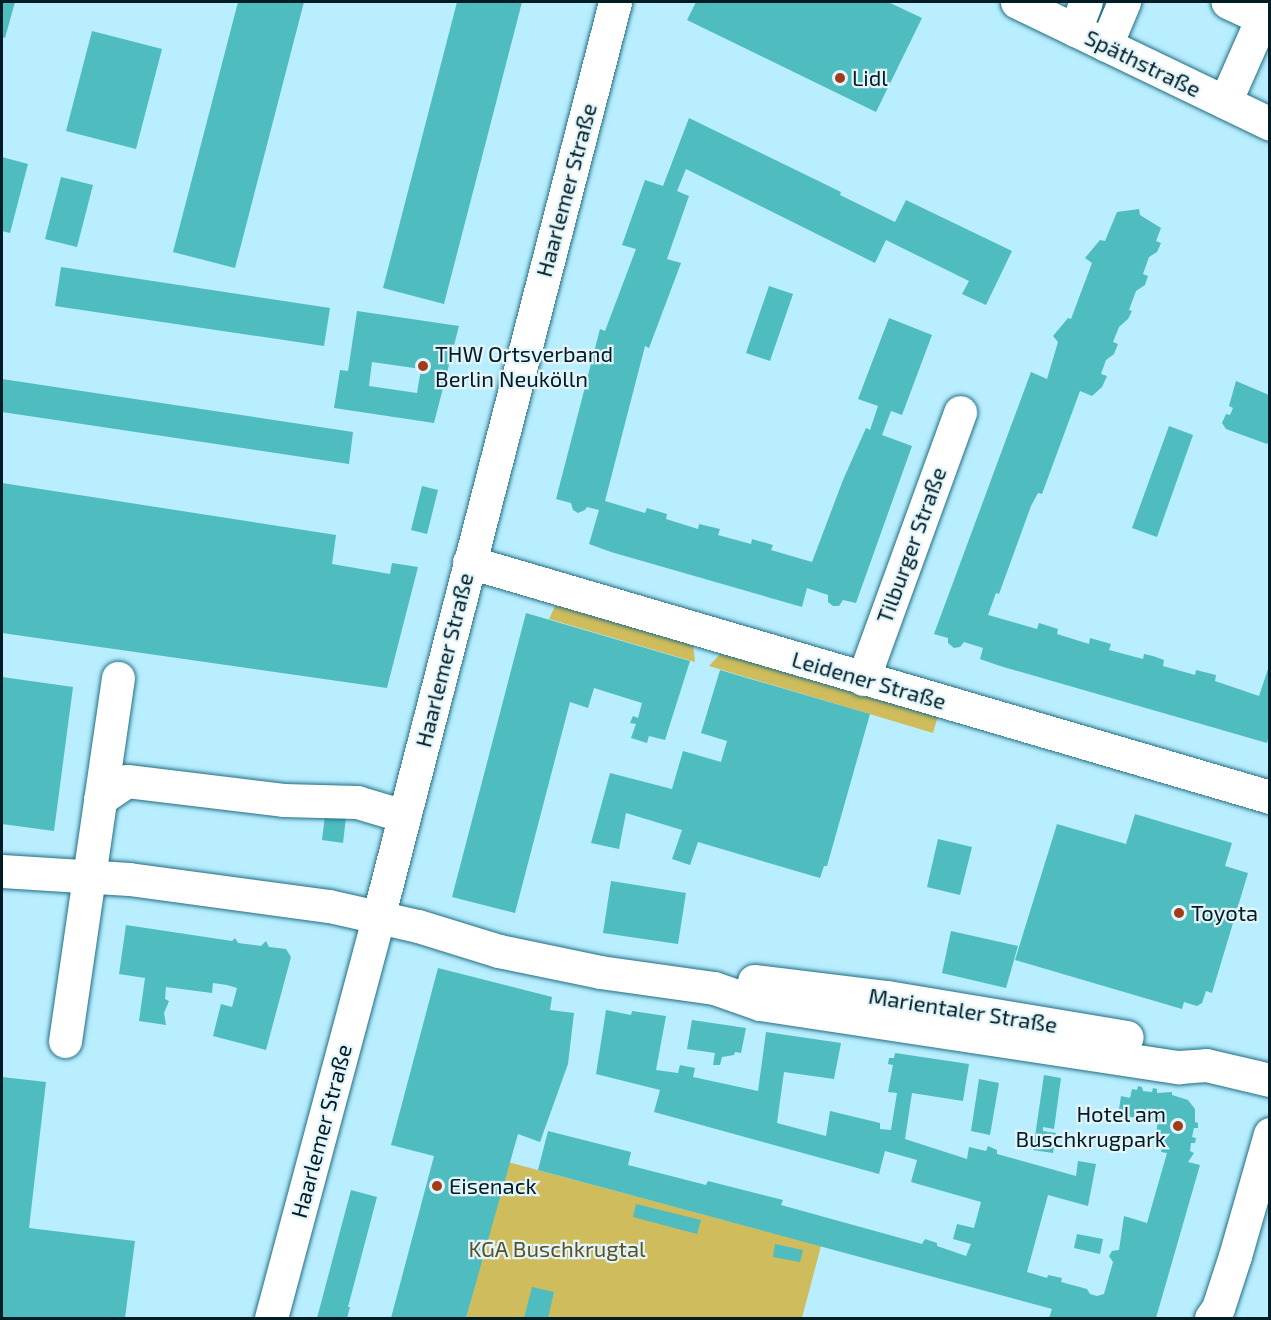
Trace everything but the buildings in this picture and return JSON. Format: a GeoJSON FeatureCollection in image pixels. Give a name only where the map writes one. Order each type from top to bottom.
{"type":"FeatureCollection","features":[{"type":"Feature","properties":{"kind":"street","name":"Haarlemer Straße"},"geometry":{"type":"LineString","coordinates":[[271,1318],[378,918],[615,2]]}},
{"type":"Feature","properties":{"kind":"street","name":"Späthstraße"},"geometry":{"type":"LineString","coordinates":[[1017,2],[1081,16],[1106,45],[1269,124]]}},
{"type":"Feature","properties":{"kind":"street"},"geometry":{"type":"LineString","coordinates":[[1106,45],[1124,2]]}},
{"type":"Feature","properties":{"kind":"street"},"geometry":{"type":"LineString","coordinates":[[1225,102],[1262,18],[1228,2]]}},
{"type":"Feature","properties":{"kind":"street","name":"Tilburger Straße"},"geometry":{"type":"LineString","coordinates":[[863,679],[960,412]]}},
{"type":"Feature","properties":{"kind":"street","name":"Leidener Straße"},"geometry":{"type":"LineString","coordinates":[[469,562],[1269,797]]}},
{"type":"Feature","properties":{"kind":"street"},"geometry":{"type":"LineString","coordinates":[[65,1041],[118,678]]}},
{"type":"Feature","properties":{"kind":"street"},"geometry":{"type":"LineString","coordinates":[[100,799],[128,781],[283,800],[357,802],[404,816]]}},
{"type":"Feature","properties":{"kind":"street","name":"Marientaler Straße"},"geometry":{"type":"LineString","coordinates":[[2,871],[88,876],[216,889],[329,906],[444,933],[499,951],[600,972],[714,988],[751,981],[887,997],[1184,1046],[1206,1065],[1269,1080]]}},
{"type":"Feature","properties":{"kind":"street"},"geometry":{"type":"LineString","coordinates":[[1216,1315],[1269,1134]]}},
{"type":"Feature","properties":{"kind":"green space"},"geometry":{"type":"Polygon","coordinates":[[[556,604],[693,644],[695,662],[549,619],[556,604]]]}},
{"type":"Feature","properties":{"kind":"green space"},"geometry":{"type":"Polygon","coordinates":[[[722,652],[938,716],[933,733],[709,666],[722,652]]]}},
{"type":"Feature","properties":{"kind":"green space","name":"KGA Buschkrugtal"},"geometry":{"type":"Polygon","coordinates":[[[508,1162],[821,1246],[802,1318],[466,1318],[508,1162]]]}},
{"type":"Feature","properties":{"kind":"place","name":"Lidl"},"geometry":{"type":"Point","coordinates":[840,78]}},
{"type":"Feature","properties":{"kind":"place","name":"THW Ortsverband Berlin Neukölln"},"geometry":{"type":"Point","coordinates":[423,366]}},
{"type":"Feature","properties":{"kind":"place","name":"Toyota"},"geometry":{"type":"Point","coordinates":[1179,913]}},
{"type":"Feature","properties":{"kind":"place","name":"Hotel am Buschkrugpark"},"geometry":{"type":"Point","coordinates":[1178,1126]}},
{"type":"Feature","properties":{"kind":"place","name":"Eisenack"},"geometry":{"type":"Point","coordinates":[437,1186]}}]}
